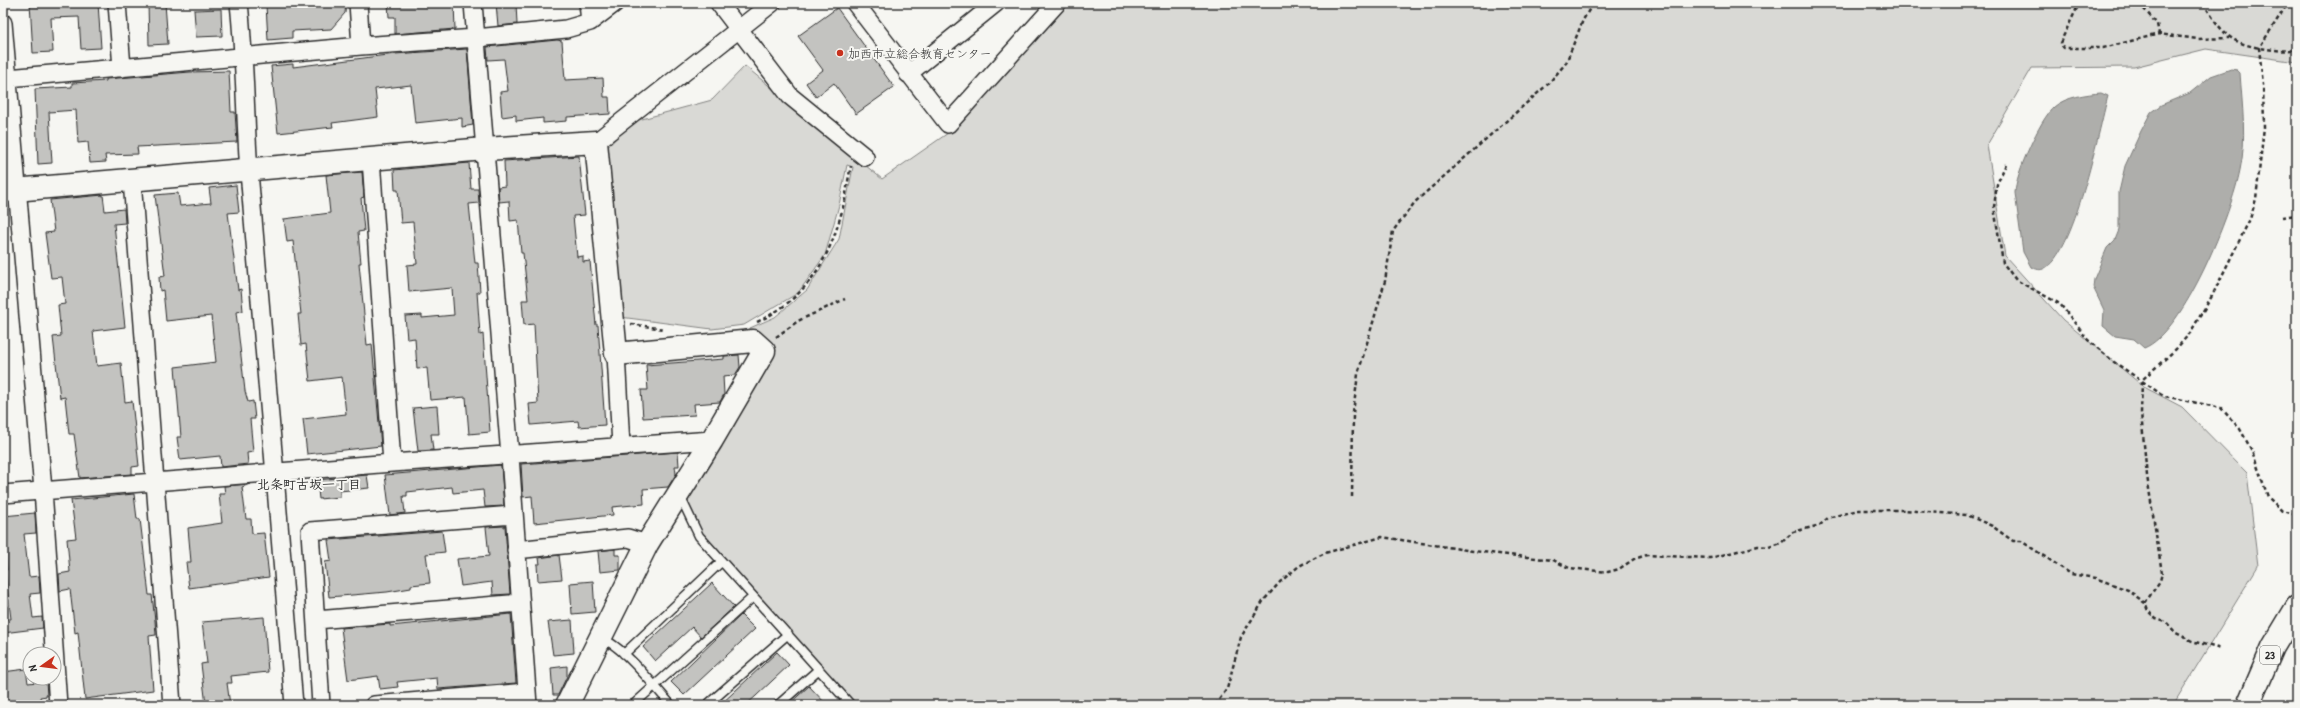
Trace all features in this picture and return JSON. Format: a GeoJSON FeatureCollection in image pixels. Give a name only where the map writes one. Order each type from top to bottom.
{"type":"FeatureCollection","features":[{"type":"Feature","properties":{"kind":"street"},"geometry":{"type":"LineString","coordinates":[[117,3],[122,68]]}},
{"type":"Feature","properties":{"kind":"street"},"geometry":{"type":"LineString","coordinates":[[239,3],[245,58],[249,170],[276,473],[294,705]]}},
{"type":"Feature","properties":{"kind":"street"},"geometry":{"type":"LineString","coordinates":[[358,3],[362,46]]}},
{"type":"Feature","properties":{"kind":"street"},"geometry":{"type":"LineString","coordinates":[[374,705],[527,698],[510,456],[473,3]]}},
{"type":"Feature","properties":{"kind":"street"},"geometry":{"type":"LineString","coordinates":[[588,3],[590,22]]}},
{"type":"Feature","properties":{"kind":"street"},"geometry":{"type":"LineString","coordinates":[[8,78],[566,29],[590,22],[615,3]]}},
{"type":"Feature","properties":{"kind":"street"},"geometry":{"type":"LineString","coordinates":[[719,3],[738,30],[790,96],[859,158]]}},
{"type":"Feature","properties":{"kind":"street"},"geometry":{"type":"LineString","coordinates":[[10,191],[486,149],[596,142],[772,3]]}},
{"type":"Feature","properties":{"kind":"street"},"geometry":{"type":"LineString","coordinates":[[908,74],[996,3]]}},
{"type":"Feature","properties":{"kind":"street"},"geometry":{"type":"LineString","coordinates":[[858,4],[908,74],[948,124],[1057,3]]}},
{"type":"Feature","properties":{"kind":"street"},"geometry":{"type":"LineString","coordinates":[[3,23],[8,78],[10,191],[43,490],[58,705]]}},
{"type":"Feature","properties":{"kind":"street"},"geometry":{"type":"LineString","coordinates":[[596,142],[616,354],[621,446]]}},
{"type":"Feature","properties":{"kind":"street"},"geometry":{"type":"LineString","coordinates":[[371,159],[392,463]]}},
{"type":"Feature","properties":{"kind":"street"},"geometry":{"type":"LineString","coordinates":[[132,180],[172,705]]}},
{"type":"Feature","properties":{"kind":"street"},"geometry":{"type":"LineString","coordinates":[[566,705],[647,544],[712,440],[764,352],[753,341],[616,354]]}},
{"type":"Feature","properties":{"kind":"street"},"geometry":{"type":"LineString","coordinates":[[3,494],[155,481],[712,440]]}},
{"type":"Feature","properties":{"kind":"street"},"geometry":{"type":"LineString","coordinates":[[321,705],[310,531],[513,515]]}},
{"type":"Feature","properties":{"kind":"street"},"geometry":{"type":"LineString","coordinates":[[516,550],[628,538],[647,544]]}},
{"type":"Feature","properties":{"kind":"street"},"geometry":{"type":"LineString","coordinates":[[316,620],[520,603]]}},
{"type":"Feature","properties":{"kind":"street","name":"23"},"geometry":{"type":"LineString","coordinates":[[2248,705],[2273,647],[2297,607]]}},
{"type":"Feature","properties":{"kind":"lane"},"geometry":{"type":"LineString","coordinates":[[679,493],[699,536],[849,703],[847,705]]}},
{"type":"Feature","properties":{"kind":"lane"},"geometry":{"type":"LineString","coordinates":[[624,654],[721,562]]}},
{"type":"Feature","properties":{"kind":"lane"},"geometry":{"type":"LineString","coordinates":[[633,705],[753,597]]}},
{"type":"Feature","properties":{"kind":"lane"},"geometry":{"type":"LineString","coordinates":[[707,705],[788,634]]}},
{"type":"Feature","properties":{"kind":"lane"},"geometry":{"type":"LineString","coordinates":[[599,639],[610,641],[654,685],[671,705]]}},
{"type":"Feature","properties":{"kind":"lane"},"geometry":{"type":"LineString","coordinates":[[778,705],[819,669]]}},
{"type":"Feature","properties":{"kind":"path"},"geometry":{"type":"LineString","coordinates":[[1352,497],[1353,413],[1358,374],[1385,281],[1393,231],[1415,202],[1553,78],[1566,63],[1583,20],[1594,3]]}},
{"type":"Feature","properties":{"kind":"path"},"geometry":{"type":"LineString","coordinates":[[2139,3],[2157,24],[2159,34]]}},
{"type":"Feature","properties":{"kind":"path"},"geometry":{"type":"LineString","coordinates":[[2203,3],[2229,38],[2237,43],[2277,52],[2297,49]]}},
{"type":"Feature","properties":{"kind":"path"},"geometry":{"type":"LineString","coordinates":[[2145,602],[2160,581],[2162,573],[2147,476],[2141,413],[2142,380],[2176,349],[2190,333],[2212,296],[2250,219],[2256,199],[2264,127],[2260,48],[2288,3]]}},
{"type":"Feature","properties":{"kind":"path"},"geometry":{"type":"LineString","coordinates":[[2077,8],[2060,43],[2064,48],[2103,48],[2159,34],[2198,39],[2229,38]]}},
{"type":"Feature","properties":{"kind":"path"},"geometry":{"type":"LineString","coordinates":[[755,323],[801,292],[827,255],[835,235],[844,201],[859,158]]}},
{"type":"Feature","properties":{"kind":"path"},"geometry":{"type":"LineString","coordinates":[[2006,164],[1997,184],[1994,207],[2003,262],[2016,280],[2060,304],[2088,340],[2114,362],[2164,396],[2221,408],[2240,429],[2252,451],[2268,497],[2282,511],[2297,515]]}},
{"type":"Feature","properties":{"kind":"path"},"geometry":{"type":"LineString","coordinates":[[2282,217],[2297,215]]}},
{"type":"Feature","properties":{"kind":"path"},"geometry":{"type":"LineString","coordinates":[[764,352],[779,333],[798,321],[845,299]]}},
{"type":"Feature","properties":{"kind":"path"},"geometry":{"type":"LineString","coordinates":[[613,322],[672,330]]}},
{"type":"Feature","properties":{"kind":"path"},"geometry":{"type":"LineString","coordinates":[[1215,705],[1227,689],[1240,637],[1264,600],[1280,582],[1299,566],[1325,553],[1382,538],[1473,551],[1553,560],[1569,568],[1608,572],[1619,569],[1634,559],[1647,555],[1710,558],[1758,546],[1769,547],[1781,543],[1793,532],[1820,525],[1828,518],[1858,510],[1944,512],[1967,515],[1992,526],[2013,541],[2021,542],[2071,574],[2095,578],[2128,590],[2145,602],[2148,611],[2156,619],[2166,622],[2176,633],[2192,641],[2221,649]]}},
{"type":"Feature","properties":{"kind":"shaded area"},"geometry":{"type":"Polygon","coordinates":[[[1070,3],[2297,3],[2297,62],[2206,49],[2134,67],[2032,68],[1987,145],[2005,256],[2063,320],[2144,387],[2182,407],[2247,473],[2258,566],[2173,705],[854,705],[702,532],[681,494],[758,349],[749,333],[750,328],[775,317],[807,290],[839,239],[853,167],[847,165],[839,205],[825,255],[798,293],[744,325],[712,329],[620,317],[605,150],[631,122],[712,100],[745,66],[882,179],[948,133],[1070,3]]]}},
{"type":"Feature","properties":{"kind":"shaded area"},"geometry":{"type":"Polygon","coordinates":[[[2231,69],[2237,70],[2240,73],[2243,122],[2242,158],[2235,189],[2217,241],[2190,296],[2175,320],[2159,338],[2144,348],[2134,339],[2115,336],[2103,326],[2104,310],[2093,287],[2094,279],[2107,248],[2115,240],[2119,230],[2119,192],[2125,166],[2151,112],[2161,105],[2190,93],[2211,76],[2231,69]]]}},
{"type":"Feature","properties":{"kind":"shaded area"},"geometry":{"type":"Polygon","coordinates":[[[2101,93],[2108,96],[2092,162],[2075,218],[2065,242],[2054,259],[2043,269],[2035,269],[2031,267],[2023,252],[2015,193],[2019,174],[2029,148],[2042,123],[2054,107],[2070,98],[2101,93]]]}},
{"type":"Feature","properties":{"kind":"building"},"geometry":{"type":"Polygon","coordinates":[[[30,3],[98,3],[101,48],[81,49],[79,17],[51,18],[53,52],[33,53],[30,3]]]}},
{"type":"Feature","properties":{"kind":"building"},"geometry":{"type":"Polygon","coordinates":[[[148,3],[165,3],[168,44],[149,45],[148,3]]]}},
{"type":"Feature","properties":{"kind":"building"},"geometry":{"type":"Polygon","coordinates":[[[346,3],[345,13],[331,29],[292,31],[292,38],[268,40],[266,5],[346,3]]]}},
{"type":"Feature","properties":{"kind":"building"},"geometry":{"type":"Polygon","coordinates":[[[388,3],[454,3],[455,29],[395,34],[395,17],[389,17],[388,3]]]}},
{"type":"Feature","properties":{"kind":"building"},"geometry":{"type":"Polygon","coordinates":[[[496,3],[516,3],[517,24],[498,26],[496,3]]]}},
{"type":"Feature","properties":{"kind":"building","name":"加西市立総合教育センター"},"geometry":{"type":"Polygon","coordinates":[[[837,8],[894,87],[856,114],[834,83],[816,97],[806,83],[823,70],[798,36],[837,8]]]}},
{"type":"Feature","properties":{"kind":"building"},"geometry":{"type":"Polygon","coordinates":[[[221,9],[222,36],[196,37],[194,10],[221,9]]]}},
{"type":"Feature","properties":{"kind":"building"},"geometry":{"type":"Polygon","coordinates":[[[557,40],[562,41],[565,80],[603,78],[604,97],[609,97],[610,114],[567,117],[567,121],[543,123],[543,118],[516,121],[516,115],[502,117],[500,92],[508,91],[504,59],[488,60],[487,47],[557,40]]]}},
{"type":"Feature","properties":{"kind":"building"},"geometry":{"type":"Polygon","coordinates":[[[467,49],[473,125],[462,127],[462,118],[415,123],[411,85],[375,89],[378,117],[332,123],[333,127],[278,133],[271,66],[293,64],[293,67],[395,54],[467,49]]]}},
{"type":"Feature","properties":{"kind":"building"},"geometry":{"type":"Polygon","coordinates":[[[229,71],[231,112],[235,112],[237,142],[137,147],[138,154],[105,155],[106,162],[90,163],[88,142],[78,143],[76,110],[49,112],[52,163],[38,164],[35,89],[72,87],[72,83],[106,81],[106,79],[190,72],[229,71]]]}},
{"type":"Feature","properties":{"kind":"building"},"geometry":{"type":"Polygon","coordinates":[[[579,156],[585,215],[573,216],[577,257],[583,256],[583,262],[590,261],[596,325],[598,325],[605,425],[579,427],[578,421],[531,425],[529,404],[538,403],[534,324],[524,325],[522,300],[528,300],[518,220],[510,221],[509,201],[499,202],[498,187],[505,186],[504,161],[579,156]]]}},
{"type":"Feature","properties":{"kind":"building"},"geometry":{"type":"Polygon","coordinates":[[[469,163],[471,189],[478,189],[479,203],[469,204],[475,263],[478,263],[480,292],[477,292],[480,335],[483,334],[490,432],[469,434],[466,397],[430,400],[427,368],[417,369],[415,338],[407,339],[405,316],[422,315],[422,318],[454,315],[452,288],[409,292],[407,265],[417,264],[413,222],[401,223],[398,190],[395,190],[394,170],[469,163]]]}},
{"type":"Feature","properties":{"kind":"building"},"geometry":{"type":"Polygon","coordinates":[[[362,172],[364,197],[361,198],[364,231],[358,232],[361,263],[359,263],[367,345],[372,344],[381,446],[307,454],[303,419],[346,414],[342,377],[310,381],[306,344],[301,345],[298,314],[301,314],[293,241],[287,242],[284,219],[330,213],[326,175],[362,172]]]}},
{"type":"Feature","properties":{"kind":"building"},"geometry":{"type":"Polygon","coordinates":[[[236,185],[239,212],[228,213],[238,290],[241,289],[243,311],[236,312],[245,391],[248,402],[253,401],[255,419],[250,419],[253,452],[247,453],[248,464],[221,467],[220,456],[180,460],[177,437],[181,437],[175,367],[216,362],[211,316],[166,321],[163,290],[160,291],[159,277],[165,276],[155,195],[178,193],[180,206],[211,203],[209,188],[236,185]]]}},
{"type":"Feature","properties":{"kind":"building"},"geometry":{"type":"Polygon","coordinates":[[[103,195],[105,211],[124,209],[125,223],[114,224],[125,327],[93,331],[97,366],[121,363],[125,402],[132,401],[139,466],[132,467],[132,474],[80,478],[74,434],[69,434],[65,397],[60,398],[53,337],[61,336],[58,305],[65,304],[62,277],[51,278],[45,233],[54,232],[50,200],[103,195]]]}},
{"type":"Feature","properties":{"kind":"building"},"geometry":{"type":"Polygon","coordinates":[[[739,355],[740,367],[735,375],[723,376],[724,394],[720,402],[694,404],[695,415],[643,418],[641,390],[648,390],[646,365],[724,359],[724,356],[739,355]]]}},
{"type":"Feature","properties":{"kind":"building"},"geometry":{"type":"Polygon","coordinates":[[[437,406],[439,434],[431,434],[433,450],[418,451],[413,408],[437,406]]]}},
{"type":"Feature","properties":{"kind":"building"},"geometry":{"type":"Polygon","coordinates":[[[678,452],[679,466],[675,466],[676,474],[668,487],[643,489],[644,504],[612,507],[613,515],[534,523],[532,496],[523,497],[521,464],[678,452]]]}},
{"type":"Feature","properties":{"kind":"building"},"geometry":{"type":"Polygon","coordinates":[[[501,465],[504,506],[485,507],[483,490],[453,493],[452,487],[407,492],[407,496],[403,496],[405,513],[390,515],[385,475],[501,465]]]}},
{"type":"Feature","properties":{"kind":"building"},"geometry":{"type":"Polygon","coordinates":[[[367,475],[369,488],[340,491],[340,497],[319,499],[317,480],[367,475]]]}},
{"type":"Feature","properties":{"kind":"building"},"geometry":{"type":"Polygon","coordinates":[[[250,484],[242,487],[246,519],[251,519],[252,534],[264,533],[269,577],[189,588],[186,562],[191,562],[188,528],[222,523],[219,494],[225,494],[224,486],[250,484]]]}},
{"type":"Feature","properties":{"kind":"building"},"geometry":{"type":"Polygon","coordinates":[[[134,494],[137,519],[140,519],[149,595],[152,595],[155,621],[156,635],[149,636],[153,690],[85,699],[78,632],[75,633],[70,589],[60,591],[59,574],[70,572],[67,539],[76,538],[71,500],[134,494]]]}},
{"type":"Feature","properties":{"kind":"building"},"geometry":{"type":"Polygon","coordinates":[[[35,513],[36,533],[24,534],[29,577],[39,576],[40,593],[30,594],[33,618],[42,617],[43,628],[3,633],[3,619],[11,619],[5,570],[7,570],[3,516],[35,513]]]}},
{"type":"Feature","properties":{"kind":"building"},"geometry":{"type":"Polygon","coordinates":[[[505,526],[510,594],[493,595],[492,582],[461,586],[457,559],[489,556],[486,527],[505,526]]]}},
{"type":"Feature","properties":{"kind":"building"},"geometry":{"type":"Polygon","coordinates":[[[442,531],[445,552],[426,554],[430,583],[411,585],[411,588],[387,592],[329,597],[325,562],[331,561],[328,540],[442,531]]]}},
{"type":"Feature","properties":{"kind":"building"},"geometry":{"type":"Polygon","coordinates":[[[615,549],[615,555],[620,555],[620,570],[600,572],[598,551],[615,549]]]}},
{"type":"Feature","properties":{"kind":"building"},"geometry":{"type":"Polygon","coordinates":[[[559,555],[562,579],[538,581],[537,564],[540,564],[539,558],[559,555]]]}},
{"type":"Feature","properties":{"kind":"building"},"geometry":{"type":"Polygon","coordinates":[[[593,581],[595,612],[572,614],[570,583],[593,581]]]}},
{"type":"Feature","properties":{"kind":"building"},"geometry":{"type":"Polygon","coordinates":[[[712,583],[734,607],[701,637],[692,627],[655,661],[643,647],[712,583]]]}},
{"type":"Feature","properties":{"kind":"building"},"geometry":{"type":"Polygon","coordinates":[[[511,614],[516,683],[438,689],[437,678],[397,682],[398,687],[380,689],[378,676],[348,680],[341,628],[390,624],[390,626],[511,614]]]}},
{"type":"Feature","properties":{"kind":"building"},"geometry":{"type":"Polygon","coordinates":[[[741,615],[755,629],[684,695],[671,682],[741,615]]]}},
{"type":"Feature","properties":{"kind":"building"},"geometry":{"type":"Polygon","coordinates":[[[264,617],[268,672],[231,676],[232,683],[227,683],[230,705],[206,705],[201,664],[207,663],[202,622],[264,617]]]}},
{"type":"Feature","properties":{"kind":"building"},"geometry":{"type":"Polygon","coordinates":[[[572,620],[574,653],[553,655],[548,622],[572,620]]]}},
{"type":"Feature","properties":{"kind":"building"},"geometry":{"type":"Polygon","coordinates":[[[777,652],[789,665],[756,696],[746,705],[720,705],[777,652]]]}},
{"type":"Feature","properties":{"kind":"building"},"geometry":{"type":"Polygon","coordinates":[[[567,666],[567,676],[558,695],[553,695],[551,668],[567,666]]]}},
{"type":"Feature","properties":{"kind":"building"},"geometry":{"type":"Polygon","coordinates":[[[22,670],[22,686],[46,686],[47,696],[40,697],[41,705],[16,705],[16,701],[3,703],[3,672],[22,670]]]}},
{"type":"Feature","properties":{"kind":"building"},"geometry":{"type":"Polygon","coordinates":[[[809,686],[827,705],[788,705],[809,686]]]}},
{"type":"Feature","properties":{"kind":"building"},"geometry":{"type":"Polygon","coordinates":[[[518,703],[518,705],[491,705],[518,703]]]}},
{"type":"Feature","properties":{"kind":"place","name":"加西市立総合教育センター"},"geometry":{"type":"Point","coordinates":[840,53]}},
{"type":"Feature","properties":{"kind":"district","name":"北条町古坂一丁目"},"geometry":{"type":"Point","coordinates":[309,484]}}]}
